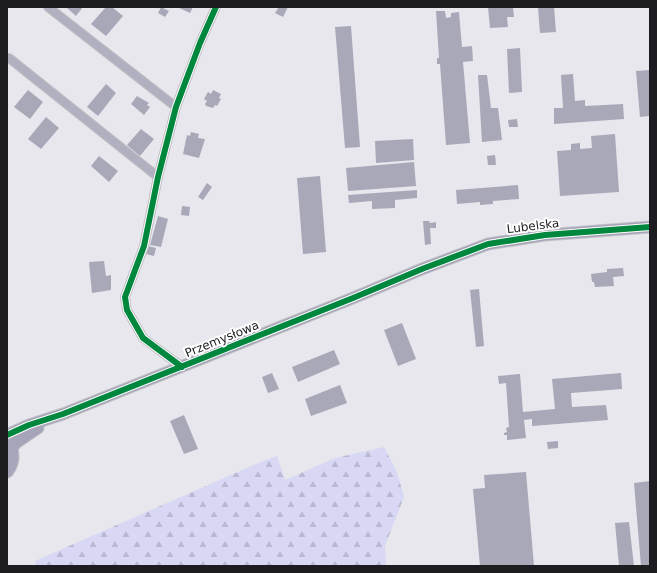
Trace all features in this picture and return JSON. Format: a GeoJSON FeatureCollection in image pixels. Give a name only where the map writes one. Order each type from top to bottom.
{"type":"FeatureCollection","features":[{"type":"Feature","properties":{"kind":"main road"},"geometry":{"type":"LineString","coordinates":[[7,471],[12,458],[9,445]]}},
{"type":"Feature","properties":{"kind":"street"},"geometry":{"type":"LineString","coordinates":[[48,7],[176,107]]}},
{"type":"Feature","properties":{"kind":"street"},"geometry":{"type":"LineString","coordinates":[[182,367],[143,338],[127,310],[125,297],[144,246],[158,177],[176,107],[200,43],[216,7]]}},
{"type":"Feature","properties":{"kind":"street"},"geometry":{"type":"LineString","coordinates":[[9,58],[158,177]]}},
{"type":"Feature","properties":{"kind":"street","name":"Lubelska"},"geometry":{"type":"LineString","coordinates":[[422,269],[488,244],[517,238],[650,226]]}},
{"type":"Feature","properties":{"kind":"street","name":"Przemysłowa"},"geometry":{"type":"LineString","coordinates":[[7,435],[182,367],[422,269]]}},
{"type":"Feature","properties":{"kind":"street","name":"Przemysłowa"},"geometry":{"type":"LineString","coordinates":[[9,445],[16,443],[26,435],[63,414]]}},
{"type":"Feature","properties":{"kind":"green space"},"geometry":{"type":"Polygon","coordinates":[[[384,447],[397,472],[404,497],[385,546],[386,566],[36,566],[35,561],[277,456],[285,480],[335,458],[384,447]]]}},
{"type":"Feature","properties":{"kind":"building"},"geometry":{"type":"Polygon","coordinates":[[[66,7],[83,7],[76,16],[66,7]]]}},
{"type":"Feature","properties":{"kind":"building"},"geometry":{"type":"Polygon","coordinates":[[[106,7],[112,7],[123,16],[106,36],[91,24],[106,7]]]}},
{"type":"Feature","properties":{"kind":"building"},"geometry":{"type":"Polygon","coordinates":[[[161,7],[169,11],[165,17],[158,13],[161,7]]]}},
{"type":"Feature","properties":{"kind":"building"},"geometry":{"type":"Polygon","coordinates":[[[193,7],[190,13],[179,8],[193,7]]]}},
{"type":"Feature","properties":{"kind":"building"},"geometry":{"type":"Polygon","coordinates":[[[279,7],[288,7],[283,17],[275,13],[279,7]]]}},
{"type":"Feature","properties":{"kind":"building"},"geometry":{"type":"Polygon","coordinates":[[[488,7],[513,7],[514,17],[507,17],[508,27],[490,28],[488,7]]]}},
{"type":"Feature","properties":{"kind":"building"},"geometry":{"type":"Polygon","coordinates":[[[538,7],[554,7],[556,32],[540,33],[538,7]]]}},
{"type":"Feature","properties":{"kind":"building"},"geometry":{"type":"Polygon","coordinates":[[[436,11],[445,11],[446,18],[451,17],[451,13],[459,12],[462,47],[472,46],[473,61],[463,62],[470,143],[446,145],[440,64],[437,64],[437,58],[439,58],[436,11]]]}},
{"type":"Feature","properties":{"kind":"building"},"geometry":{"type":"Polygon","coordinates":[[[351,26],[360,147],[345,148],[335,27],[351,26]]]}},
{"type":"Feature","properties":{"kind":"building"},"geometry":{"type":"Polygon","coordinates":[[[520,48],[522,92],[509,93],[507,49],[520,48]]]}},
{"type":"Feature","properties":{"kind":"building"},"geometry":{"type":"Polygon","coordinates":[[[650,70],[650,116],[640,117],[636,71],[650,70]]]}},
{"type":"Feature","properties":{"kind":"building"},"geometry":{"type":"Polygon","coordinates":[[[573,74],[575,101],[585,100],[585,106],[623,104],[624,119],[554,124],[554,108],[563,108],[561,75],[573,74]]]}},
{"type":"Feature","properties":{"kind":"building"},"geometry":{"type":"Polygon","coordinates":[[[478,75],[487,75],[491,108],[498,108],[502,140],[482,142],[478,75]]]}},
{"type":"Feature","properties":{"kind":"building"},"geometry":{"type":"Polygon","coordinates":[[[106,84],[116,93],[98,116],[87,107],[106,84]]]}},
{"type":"Feature","properties":{"kind":"building"},"geometry":{"type":"Polygon","coordinates":[[[28,90],[43,102],[30,119],[14,107],[28,90]]]}},
{"type":"Feature","properties":{"kind":"building"},"geometry":{"type":"Polygon","coordinates":[[[213,90],[221,94],[219,98],[221,99],[217,106],[215,105],[213,108],[206,106],[205,104],[207,101],[204,99],[208,92],[211,94],[213,90]]]}},
{"type":"Feature","properties":{"kind":"building"},"geometry":{"type":"Polygon","coordinates":[[[137,96],[149,103],[147,105],[150,107],[144,115],[131,104],[137,96]]]}},
{"type":"Feature","properties":{"kind":"building"},"geometry":{"type":"Polygon","coordinates":[[[46,117],[59,128],[41,149],[28,139],[46,117]]]}},
{"type":"Feature","properties":{"kind":"building"},"geometry":{"type":"Polygon","coordinates":[[[517,119],[518,127],[509,127],[508,120],[517,119]]]}},
{"type":"Feature","properties":{"kind":"building"},"geometry":{"type":"Polygon","coordinates":[[[141,129],[154,139],[140,156],[127,145],[141,129]]]}},
{"type":"Feature","properties":{"kind":"building"},"geometry":{"type":"Polygon","coordinates":[[[191,132],[199,134],[198,138],[205,139],[199,158],[183,154],[187,135],[190,136],[191,132]]]}},
{"type":"Feature","properties":{"kind":"building"},"geometry":{"type":"Polygon","coordinates":[[[615,134],[619,192],[560,196],[557,151],[571,150],[571,144],[580,143],[580,149],[592,148],[591,136],[615,134]]]}},
{"type":"Feature","properties":{"kind":"building"},"geometry":{"type":"Polygon","coordinates":[[[413,139],[414,160],[376,163],[375,141],[413,139]]]}},
{"type":"Feature","properties":{"kind":"building"},"geometry":{"type":"Polygon","coordinates":[[[495,155],[496,165],[488,165],[487,156],[495,155]]]}},
{"type":"Feature","properties":{"kind":"building"},"geometry":{"type":"Polygon","coordinates":[[[99,156],[118,171],[109,182],[91,166],[99,156]]]}},
{"type":"Feature","properties":{"kind":"building"},"geometry":{"type":"Polygon","coordinates":[[[414,162],[416,186],[348,191],[346,168],[414,162]]]}},
{"type":"Feature","properties":{"kind":"building"},"geometry":{"type":"Polygon","coordinates":[[[320,176],[326,252],[303,254],[297,178],[320,176]]]}},
{"type":"Feature","properties":{"kind":"building"},"geometry":{"type":"Polygon","coordinates":[[[207,183],[212,187],[203,200],[198,197],[207,183]]]}},
{"type":"Feature","properties":{"kind":"building"},"geometry":{"type":"Polygon","coordinates":[[[518,185],[519,199],[493,201],[493,204],[480,205],[480,202],[457,204],[456,190],[518,185]]]}},
{"type":"Feature","properties":{"kind":"building"},"geometry":{"type":"Polygon","coordinates":[[[417,190],[417,198],[395,200],[395,208],[372,209],[372,201],[349,203],[348,195],[417,190]]]}},
{"type":"Feature","properties":{"kind":"building"},"geometry":{"type":"Polygon","coordinates":[[[182,206],[190,207],[189,216],[181,215],[182,206]]]}},
{"type":"Feature","properties":{"kind":"building"},"geometry":{"type":"Polygon","coordinates":[[[158,216],[168,219],[161,247],[150,245],[158,216]]]}},
{"type":"Feature","properties":{"kind":"building"},"geometry":{"type":"Polygon","coordinates":[[[423,221],[429,221],[430,223],[436,222],[436,228],[430,228],[431,244],[425,245],[423,221]]]}},
{"type":"Feature","properties":{"kind":"building"},"geometry":{"type":"Polygon","coordinates":[[[148,246],[156,248],[154,256],[146,254],[148,246]]]}},
{"type":"Feature","properties":{"kind":"building"},"geometry":{"type":"Polygon","coordinates":[[[104,261],[106,276],[111,275],[111,290],[92,293],[89,262],[104,261]]]}},
{"type":"Feature","properties":{"kind":"building"},"geometry":{"type":"Polygon","coordinates":[[[623,268],[624,276],[613,277],[614,286],[595,287],[594,282],[592,282],[591,274],[607,272],[607,269],[623,268]]]}},
{"type":"Feature","properties":{"kind":"building"},"geometry":{"type":"Polygon","coordinates":[[[479,289],[484,346],[476,347],[470,290],[479,289]]]}},
{"type":"Feature","properties":{"kind":"building"},"geometry":{"type":"Polygon","coordinates":[[[402,323],[416,359],[398,366],[384,330],[402,323]]]}},
{"type":"Feature","properties":{"kind":"building"},"geometry":{"type":"Polygon","coordinates":[[[334,350],[340,364],[298,382],[292,367],[334,350]]]}},
{"type":"Feature","properties":{"kind":"building"},"geometry":{"type":"Polygon","coordinates":[[[272,373],[279,389],[268,393],[262,377],[272,373]]]}},
{"type":"Feature","properties":{"kind":"building"},"geometry":{"type":"Polygon","coordinates":[[[621,373],[622,389],[571,393],[572,407],[606,405],[608,420],[532,426],[532,419],[524,420],[526,438],[507,440],[507,435],[504,435],[504,433],[507,432],[506,428],[509,427],[506,383],[499,384],[498,376],[520,374],[523,412],[555,409],[552,379],[621,373]]]}},
{"type":"Feature","properties":{"kind":"building"},"geometry":{"type":"Polygon","coordinates":[[[340,385],[347,403],[311,416],[305,399],[340,385]]]}},
{"type":"Feature","properties":{"kind":"building"},"geometry":{"type":"Polygon","coordinates":[[[184,415],[198,449],[184,454],[170,421],[184,415]]]}},
{"type":"Feature","properties":{"kind":"building"},"geometry":{"type":"Polygon","coordinates":[[[558,441],[558,448],[548,449],[547,442],[558,441]]]}},
{"type":"Feature","properties":{"kind":"building"},"geometry":{"type":"Polygon","coordinates":[[[526,472],[534,566],[480,566],[473,489],[485,488],[484,475],[526,472]]]}},
{"type":"Feature","properties":{"kind":"building"},"geometry":{"type":"Polygon","coordinates":[[[650,481],[650,565],[641,566],[634,483],[650,481]]]}},
{"type":"Feature","properties":{"kind":"building"},"geometry":{"type":"Polygon","coordinates":[[[629,522],[634,566],[619,566],[615,523],[629,522]]]}},
{"type":"Feature","properties":{"kind":"cycle path"},"geometry":{"type":"LineString","coordinates":[[182,367],[143,338],[127,310],[125,297],[144,246],[158,177],[176,107],[200,43],[216,7]]}},
{"type":"Feature","properties":{"kind":"cycle path"},"geometry":{"type":"LineString","coordinates":[[7,435],[488,244],[545,235],[650,227]]}}]}
